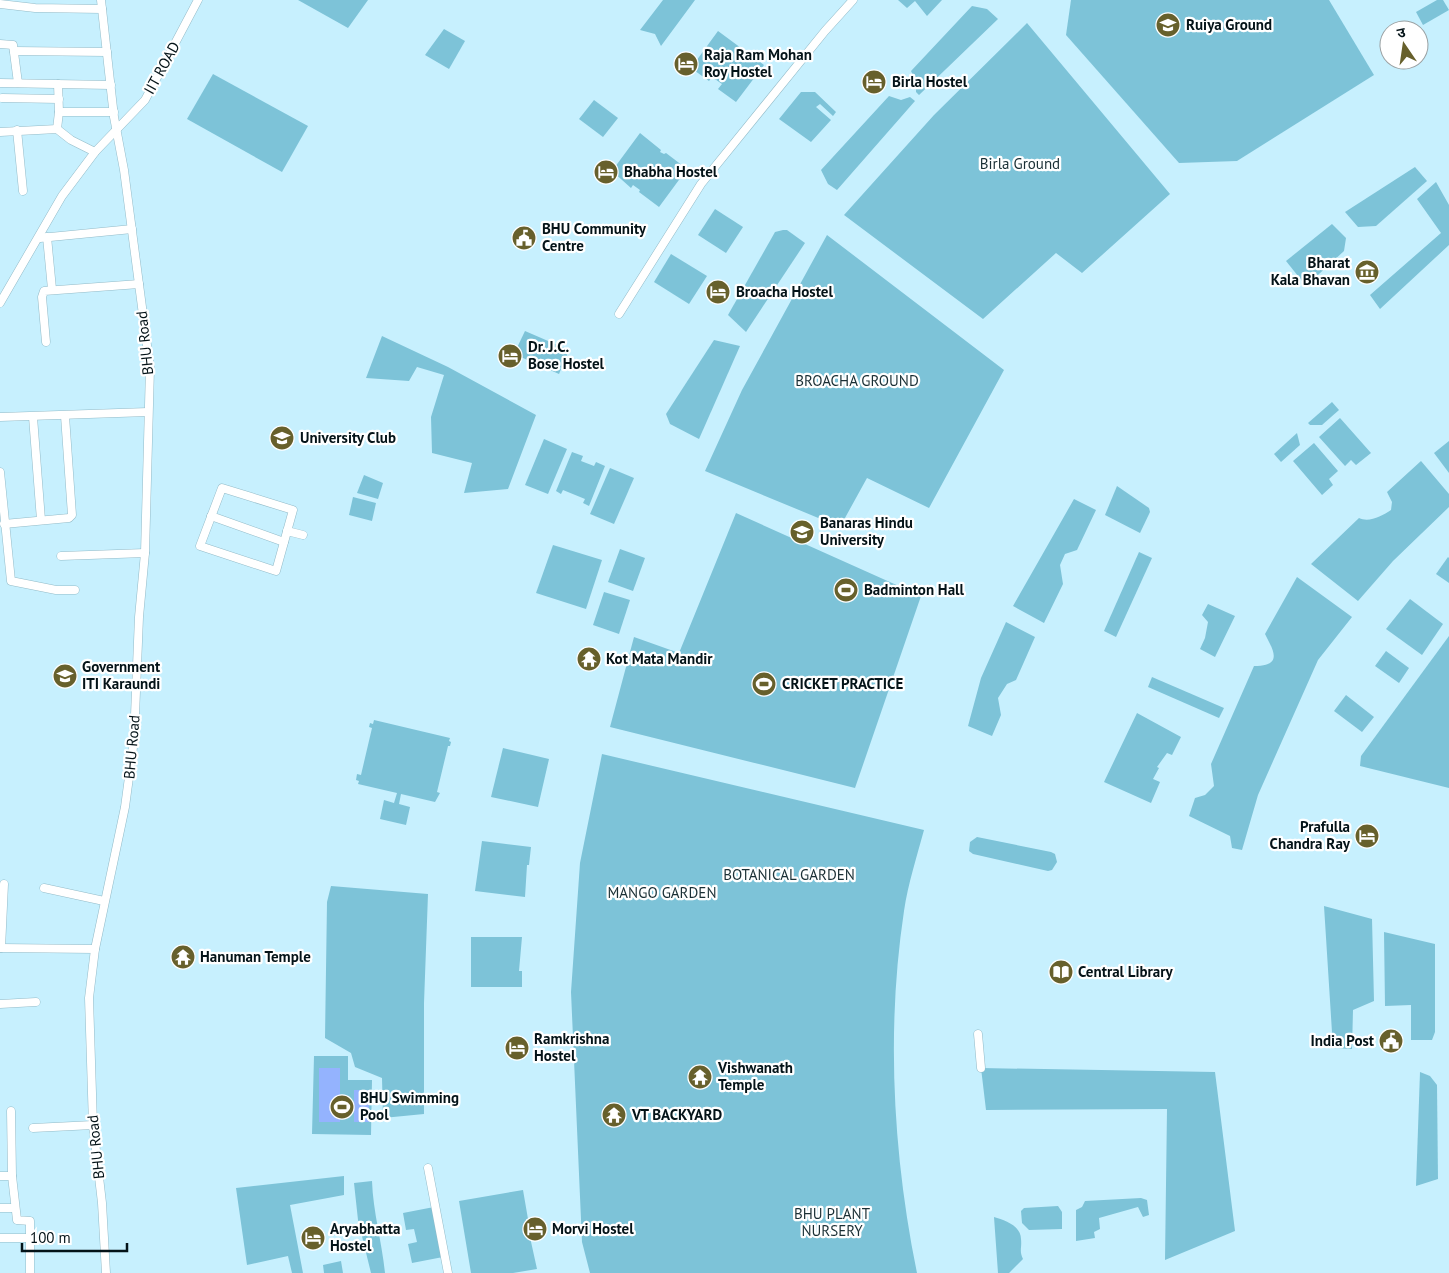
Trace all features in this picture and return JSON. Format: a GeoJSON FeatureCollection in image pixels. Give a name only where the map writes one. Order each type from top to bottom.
{"type":"FeatureCollection","features":[{"type":"Feature","properties":{"kind":"street","name":"BHU Road"},"geometry":{"type":"LineString","coordinates":[[101,0],[114,112],[132,229],[150,368],[145,553],[139,617],[134,740],[129,785],[104,901],[95,949],[89,998],[93,1124],[102,1203],[106,1273]]}},
{"type":"Feature","properties":{"kind":"street","name":"IIT ROAD"},"geometry":{"type":"LineString","coordinates":[[0,303],[43,238],[62,196],[95,152],[145,100],[198,0]]}},
{"type":"Feature","properties":{"kind":"street"},"geometry":{"type":"LineString","coordinates":[[619,314],[702,184],[819,38],[853,0]]}},
{"type":"Feature","properties":{"kind":"street"},"geometry":{"type":"LineString","coordinates":[[0,4],[13,3],[102,9]]}},
{"type":"Feature","properties":{"kind":"street"},"geometry":{"type":"LineString","coordinates":[[0,44],[12,44],[18,83]]}},
{"type":"Feature","properties":{"kind":"street"},"geometry":{"type":"LineString","coordinates":[[14,51],[107,52]]}},
{"type":"Feature","properties":{"kind":"street"},"geometry":{"type":"LineString","coordinates":[[0,83],[111,85]]}},
{"type":"Feature","properties":{"kind":"street"},"geometry":{"type":"LineString","coordinates":[[57,129],[59,112],[58,84]]}},
{"type":"Feature","properties":{"kind":"street"},"geometry":{"type":"LineString","coordinates":[[2,98],[59,99]]}},
{"type":"Feature","properties":{"kind":"street"},"geometry":{"type":"LineString","coordinates":[[59,112],[114,112]]}},
{"type":"Feature","properties":{"kind":"street"},"geometry":{"type":"LineString","coordinates":[[0,132],[57,129],[71,140],[95,152]]}},
{"type":"Feature","properties":{"kind":"street"},"geometry":{"type":"LineString","coordinates":[[17,130],[23,191]]}},
{"type":"Feature","properties":{"kind":"street"},"geometry":{"type":"LineString","coordinates":[[52,289],[43,238],[132,229]]}},
{"type":"Feature","properties":{"kind":"street"},"geometry":{"type":"LineString","coordinates":[[46,342],[42,294],[44,291],[139,284]]}},
{"type":"Feature","properties":{"kind":"street"},"geometry":{"type":"LineString","coordinates":[[0,417],[148,412]]}},
{"type":"Feature","properties":{"kind":"street"},"geometry":{"type":"LineString","coordinates":[[4,524],[69,518],[72,515],[64,416]]}},
{"type":"Feature","properties":{"kind":"street"},"geometry":{"type":"LineString","coordinates":[[33,417],[41,520]]}},
{"type":"Feature","properties":{"kind":"street"},"geometry":{"type":"LineString","coordinates":[[0,472],[11,581],[56,590],[75,590]]}},
{"type":"Feature","properties":{"kind":"street"},"geometry":{"type":"LineString","coordinates":[[222,488],[293,510],[287,531],[276,571],[200,546],[222,488]]}},
{"type":"Feature","properties":{"kind":"street"},"geometry":{"type":"LineString","coordinates":[[211,516],[284,542]]}},
{"type":"Feature","properties":{"kind":"street"},"geometry":{"type":"LineString","coordinates":[[287,531],[303,535]]}},
{"type":"Feature","properties":{"kind":"street"},"geometry":{"type":"LineString","coordinates":[[61,556],[145,553]]}},
{"type":"Feature","properties":{"kind":"street"},"geometry":{"type":"LineString","coordinates":[[4,884],[0,948],[95,949]]}},
{"type":"Feature","properties":{"kind":"street"},"geometry":{"type":"LineString","coordinates":[[44,888],[104,901]]}},
{"type":"Feature","properties":{"kind":"street"},"geometry":{"type":"LineString","coordinates":[[0,1004],[36,1002]]}},
{"type":"Feature","properties":{"kind":"street"},"geometry":{"type":"LineString","coordinates":[[978,1034],[981,1068]]}},
{"type":"Feature","properties":{"kind":"street"},"geometry":{"type":"LineString","coordinates":[[11,1111],[12,1176],[15,1208],[17,1220],[30,1221],[30,1273]]}},
{"type":"Feature","properties":{"kind":"street"},"geometry":{"type":"LineString","coordinates":[[33,1128],[93,1124]]}},
{"type":"Feature","properties":{"kind":"street"},"geometry":{"type":"LineString","coordinates":[[428,1168],[448,1273]]}},
{"type":"Feature","properties":{"kind":"street"},"geometry":{"type":"LineString","coordinates":[[0,1176],[12,1176]]}},
{"type":"Feature","properties":{"kind":"street"},"geometry":{"type":"LineString","coordinates":[[0,1208],[15,1208]]}},
{"type":"Feature","properties":{"kind":"street"},"geometry":{"type":"LineString","coordinates":[[0,1238],[30,1238]]}},
{"type":"Feature","properties":{"kind":"green space"},"geometry":{"type":"Polygon","coordinates":[[[298,0],[368,0],[348,28],[298,0]]]}},
{"type":"Feature","properties":{"kind":"green space"},"geometry":{"type":"Polygon","coordinates":[[[663,0],[695,0],[661,46],[655,34],[640,30],[663,0]]]}},
{"type":"Feature","properties":{"kind":"green space"},"geometry":{"type":"Polygon","coordinates":[[[898,0],[942,0],[927,16],[915,1],[907,8],[898,0]]]}},
{"type":"Feature","properties":{"kind":"green space"},"geometry":{"type":"Polygon","coordinates":[[[1071,0],[1329,0],[1374,75],[1237,161],[1179,163],[1066,35],[1071,0]]]}},
{"type":"Feature","properties":{"kind":"green space"},"geometry":{"type":"Polygon","coordinates":[[[1437,0],[1443,0],[1449,10],[1429,22],[1429,20],[1420,20],[1416,12],[1437,0]]]}},
{"type":"Feature","properties":{"kind":"green space"},"geometry":{"type":"Polygon","coordinates":[[[972,6],[987,9],[998,19],[919,95],[916,92],[916,82],[911,71],[972,6]]]}},
{"type":"Feature","properties":{"kind":"green space","name":"Birla Ground"},"geometry":{"type":"Polygon","coordinates":[[[1027,23],[1170,194],[1082,273],[1056,253],[983,319],[844,215],[934,115],[1027,23]]]}},
{"type":"Feature","properties":{"kind":"green space"},"geometry":{"type":"Polygon","coordinates":[[[444,29],[465,41],[449,69],[425,55],[444,29]]]}},
{"type":"Feature","properties":{"kind":"green space"},"geometry":{"type":"Polygon","coordinates":[[[718,31],[764,65],[736,102],[718,89],[722,84],[712,77],[709,81],[691,68],[718,31]]]}},
{"type":"Feature","properties":{"kind":"green space"},"geometry":{"type":"Polygon","coordinates":[[[213,74],[308,126],[282,172],[187,119],[213,74]]]}},
{"type":"Feature","properties":{"kind":"green space"},"geometry":{"type":"Polygon","coordinates":[[[801,92],[815,92],[836,112],[833,116],[820,104],[816,107],[831,120],[811,142],[779,119],[801,92]]]}},
{"type":"Feature","properties":{"kind":"green space"},"geometry":{"type":"Polygon","coordinates":[[[889,96],[901,100],[910,97],[915,101],[837,190],[828,184],[821,170],[889,96]]]}},
{"type":"Feature","properties":{"kind":"green space"},"geometry":{"type":"Polygon","coordinates":[[[594,100],[618,118],[603,137],[579,119],[594,100]]]}},
{"type":"Feature","properties":{"kind":"green space"},"geometry":{"type":"Polygon","coordinates":[[[640,133],[661,150],[660,152],[666,153],[687,169],[659,207],[633,185],[631,188],[612,171],[640,133]]]}},
{"type":"Feature","properties":{"kind":"green space"},"geometry":{"type":"Polygon","coordinates":[[[1415,167],[1427,181],[1376,226],[1358,227],[1345,212],[1415,167]]]}},
{"type":"Feature","properties":{"kind":"green space"},"geometry":{"type":"Polygon","coordinates":[[[1436,182],[1449,205],[1449,245],[1380,309],[1370,295],[1441,233],[1417,199],[1436,182]]]}},
{"type":"Feature","properties":{"kind":"green space"},"geometry":{"type":"Polygon","coordinates":[[[715,209],[743,227],[726,253],[698,235],[715,209]]]}},
{"type":"Feature","properties":{"kind":"green space"},"geometry":{"type":"Polygon","coordinates":[[[1332,224],[1346,238],[1344,251],[1306,286],[1286,261],[1332,224]]]}},
{"type":"Feature","properties":{"kind":"green space"},"geometry":{"type":"Polygon","coordinates":[[[787,230],[805,243],[746,332],[728,315],[775,232],[787,230]]]}},
{"type":"Feature","properties":{"kind":"green space","name":"BROACHA GROUND"},"geometry":{"type":"Polygon","coordinates":[[[827,235],[1004,370],[929,508],[867,478],[840,527],[705,471],[742,390],[827,235]]]}},
{"type":"Feature","properties":{"kind":"green space"},"geometry":{"type":"Polygon","coordinates":[[[671,254],[707,276],[689,304],[654,282],[671,254]]]}},
{"type":"Feature","properties":{"kind":"green space"},"geometry":{"type":"Polygon","coordinates":[[[525,331],[569,350],[559,374],[514,354],[525,331]]]}},
{"type":"Feature","properties":{"kind":"green space"},"geometry":{"type":"Polygon","coordinates":[[[382,336],[448,367],[536,415],[508,489],[464,493],[472,463],[432,453],[431,417],[444,375],[417,367],[409,381],[366,378],[382,336]]]}},
{"type":"Feature","properties":{"kind":"green space"},"geometry":{"type":"Polygon","coordinates":[[[714,340],[740,346],[699,439],[670,424],[666,414],[714,340]]]}},
{"type":"Feature","properties":{"kind":"green space"},"geometry":{"type":"Polygon","coordinates":[[[1332,402],[1339,410],[1322,425],[1310,425],[1308,423],[1332,402]]]}},
{"type":"Feature","properties":{"kind":"green space"},"geometry":{"type":"Polygon","coordinates":[[[1340,418],[1371,453],[1356,465],[1351,460],[1345,466],[1319,437],[1340,418]]]}},
{"type":"Feature","properties":{"kind":"green space"},"geometry":{"type":"Polygon","coordinates":[[[1297,433],[1300,445],[1281,462],[1274,454],[1297,433]]]}},
{"type":"Feature","properties":{"kind":"green space"},"geometry":{"type":"Polygon","coordinates":[[[544,439],[567,449],[548,494],[525,485],[544,439]]]}},
{"type":"Feature","properties":{"kind":"green space"},"geometry":{"type":"Polygon","coordinates":[[[1449,441],[1449,473],[1434,453],[1449,441]]]}},
{"type":"Feature","properties":{"kind":"green space"},"geometry":{"type":"Polygon","coordinates":[[[1314,443],[1338,471],[1329,479],[1333,485],[1322,495],[1293,461],[1314,443]]]}},
{"type":"Feature","properties":{"kind":"green space"},"geometry":{"type":"Polygon","coordinates":[[[572,452],[583,456],[581,461],[594,466],[596,462],[605,466],[589,506],[583,503],[585,499],[563,490],[561,494],[556,491],[572,452]]]}},
{"type":"Feature","properties":{"kind":"green space"},"geometry":{"type":"Polygon","coordinates":[[[1421,461],[1449,494],[1449,507],[1393,561],[1358,601],[1311,564],[1359,518],[1371,519],[1391,510],[1392,502],[1387,492],[1421,461]]]}},
{"type":"Feature","properties":{"kind":"green space"},"geometry":{"type":"Polygon","coordinates":[[[610,468],[634,478],[614,524],[590,514],[610,468]]]}},
{"type":"Feature","properties":{"kind":"green space"},"geometry":{"type":"Polygon","coordinates":[[[364,475],[383,483],[378,499],[357,493],[364,475]]]}},
{"type":"Feature","properties":{"kind":"green space"},"geometry":{"type":"Polygon","coordinates":[[[1117,486],[1149,508],[1150,512],[1140,533],[1105,515],[1117,486]]]}},
{"type":"Feature","properties":{"kind":"green space"},"geometry":{"type":"Polygon","coordinates":[[[353,497],[376,503],[372,521],[349,515],[353,497]]]}},
{"type":"Feature","properties":{"kind":"green space"},"geometry":{"type":"Polygon","coordinates":[[[1074,499],[1096,510],[1077,550],[1065,554],[1060,565],[1063,584],[1044,623],[1013,606],[1074,499]]]}},
{"type":"Feature","properties":{"kind":"green space"},"geometry":{"type":"Polygon","coordinates":[[[736,513],[921,596],[855,788],[610,727],[634,637],[679,653],[736,513]]]}},
{"type":"Feature","properties":{"kind":"green space"},"geometry":{"type":"Polygon","coordinates":[[[553,545],[602,560],[586,609],[536,593],[553,545]]]}},
{"type":"Feature","properties":{"kind":"green space"},"geometry":{"type":"Polygon","coordinates":[[[620,549],[645,558],[633,591],[608,582],[620,549]]]}},
{"type":"Feature","properties":{"kind":"green space"},"geometry":{"type":"Polygon","coordinates":[[[1139,552],[1152,558],[1116,637],[1104,631],[1139,552]]]}},
{"type":"Feature","properties":{"kind":"green space"},"geometry":{"type":"Polygon","coordinates":[[[1449,558],[1449,583],[1436,574],[1449,558]]]}},
{"type":"Feature","properties":{"kind":"green space"},"geometry":{"type":"Polygon","coordinates":[[[1297,577],[1352,617],[1318,660],[1258,795],[1242,850],[1232,848],[1230,836],[1189,816],[1195,798],[1205,795],[1214,786],[1211,764],[1254,666],[1270,663],[1273,660],[1273,651],[1265,634],[1297,577]]]}},
{"type":"Feature","properties":{"kind":"green space"},"geometry":{"type":"Polygon","coordinates":[[[604,592],[630,600],[619,634],[593,625],[604,592]]]}},
{"type":"Feature","properties":{"kind":"green space"},"geometry":{"type":"Polygon","coordinates":[[[1410,599],[1443,624],[1422,655],[1386,629],[1410,599]]]}},
{"type":"Feature","properties":{"kind":"green space"},"geometry":{"type":"Polygon","coordinates":[[[1208,604],[1235,616],[1215,657],[1200,649],[1205,638],[1208,622],[1202,615],[1208,604]]]}},
{"type":"Feature","properties":{"kind":"green space"},"geometry":{"type":"Polygon","coordinates":[[[1006,622],[1035,637],[1016,680],[1007,684],[998,698],[1001,715],[992,736],[968,726],[981,678],[1006,622]]]}},
{"type":"Feature","properties":{"kind":"green space"},"geometry":{"type":"Polygon","coordinates":[[[1449,636],[1449,788],[1360,766],[1361,756],[1449,636]]]}},
{"type":"Feature","properties":{"kind":"green space"},"geometry":{"type":"Polygon","coordinates":[[[1386,651],[1409,668],[1399,683],[1375,666],[1386,651]]]}},
{"type":"Feature","properties":{"kind":"green space"},"geometry":{"type":"Polygon","coordinates":[[[1152,677],[1224,708],[1219,718],[1148,687],[1152,677]]]}},
{"type":"Feature","properties":{"kind":"green space"},"geometry":{"type":"Polygon","coordinates":[[[1346,695],[1374,717],[1362,732],[1334,711],[1346,695]]]}},
{"type":"Feature","properties":{"kind":"green space"},"geometry":{"type":"Polygon","coordinates":[[[1137,713],[1181,737],[1172,755],[1167,753],[1157,767],[1159,768],[1153,779],[1160,782],[1151,803],[1104,782],[1137,713]]]}},
{"type":"Feature","properties":{"kind":"green space"},"geometry":{"type":"Polygon","coordinates":[[[374,720],[450,738],[449,741],[451,742],[450,746],[448,746],[437,792],[440,793],[435,802],[401,794],[399,804],[410,807],[406,825],[380,819],[384,800],[394,803],[397,793],[358,784],[359,781],[356,780],[357,774],[361,775],[372,728],[369,727],[370,723],[373,724],[374,720]]]}},
{"type":"Feature","properties":{"kind":"green space"},"geometry":{"type":"Polygon","coordinates":[[[503,748],[549,759],[538,807],[491,797],[503,748]]]}},
{"type":"Feature","properties":{"kind":"green space"},"geometry":{"type":"Polygon","coordinates":[[[602,754],[924,830],[910,880],[904,911],[898,956],[894,1047],[895,1092],[902,1183],[917,1273],[590,1273],[582,1242],[571,992],[580,863],[602,754]]]}},
{"type":"Feature","properties":{"kind":"green space"},"geometry":{"type":"Polygon","coordinates":[[[977,837],[1051,852],[1055,854],[1057,862],[1052,870],[1048,871],[973,854],[969,851],[970,842],[977,837]]]}},
{"type":"Feature","properties":{"kind":"green space"},"geometry":{"type":"Polygon","coordinates":[[[482,841],[531,847],[529,865],[527,865],[525,897],[475,891],[482,841]]]}},
{"type":"Feature","properties":{"kind":"green space"},"geometry":{"type":"Polygon","coordinates":[[[331,886],[428,894],[424,1003],[424,1114],[383,1118],[382,1078],[355,1067],[351,1053],[325,1038],[327,902],[331,886]]]}},
{"type":"Feature","properties":{"kind":"green space"},"geometry":{"type":"Polygon","coordinates":[[[1324,906],[1372,919],[1374,1001],[1353,1010],[1352,1049],[1333,1048],[1324,906]]]}},
{"type":"Feature","properties":{"kind":"green space"},"geometry":{"type":"Polygon","coordinates":[[[1384,932],[1435,944],[1435,1032],[1432,1040],[1411,1040],[1411,1005],[1385,1006],[1384,932]]]}},
{"type":"Feature","properties":{"kind":"green space"},"geometry":{"type":"Polygon","coordinates":[[[471,937],[522,937],[519,971],[522,971],[522,987],[471,987],[471,937]]]}},
{"type":"Feature","properties":{"kind":"green space","name":"BHU Swimming Pool"},"geometry":{"type":"Polygon","coordinates":[[[314,1056],[348,1056],[348,1080],[372,1080],[371,1135],[312,1134],[314,1056]]]}},
{"type":"Feature","properties":{"kind":"green space"},"geometry":{"type":"Polygon","coordinates":[[[981,1068],[1215,1072],[1235,1231],[1165,1260],[1167,1109],[986,1110],[981,1068]]]}},
{"type":"Feature","properties":{"kind":"green space"},"geometry":{"type":"Polygon","coordinates":[[[1420,1072],[1430,1076],[1437,1085],[1438,1179],[1416,1186],[1420,1072]]]}},
{"type":"Feature","properties":{"kind":"green space"},"geometry":{"type":"Polygon","coordinates":[[[344,1176],[344,1195],[290,1205],[303,1273],[292,1273],[288,1256],[247,1265],[236,1188],[344,1176]]]}},
{"type":"Feature","properties":{"kind":"green space"},"geometry":{"type":"Polygon","coordinates":[[[372,1181],[385,1273],[371,1273],[358,1220],[354,1183],[372,1181]]]}},
{"type":"Feature","properties":{"kind":"green space","name":"Morvi Hostel"},"geometry":{"type":"Polygon","coordinates":[[[523,1190],[528,1219],[526,1219],[537,1269],[513,1273],[471,1273],[459,1201],[523,1190]]]}},
{"type":"Feature","properties":{"kind":"green space"},"geometry":{"type":"Polygon","coordinates":[[[1141,1198],[1147,1200],[1149,1215],[1143,1217],[1138,1207],[1099,1218],[1100,1229],[1094,1232],[1095,1238],[1076,1241],[1076,1210],[1082,1207],[1085,1201],[1141,1198]]]}},
{"type":"Feature","properties":{"kind":"green space"},"geometry":{"type":"Polygon","coordinates":[[[1058,1206],[1062,1212],[1062,1229],[1029,1230],[1022,1223],[1021,1211],[1024,1208],[1058,1206]]]}},
{"type":"Feature","properties":{"kind":"green space"},"geometry":{"type":"Polygon","coordinates":[[[434,1207],[443,1257],[412,1263],[408,1244],[417,1242],[414,1229],[406,1230],[403,1213],[434,1207]]]}},
{"type":"Feature","properties":{"kind":"green space"},"geometry":{"type":"Polygon","coordinates":[[[994,1217],[1012,1224],[1020,1234],[1023,1259],[1009,1273],[998,1273],[994,1217]]]}},
{"type":"Feature","properties":{"kind":"green space"},"geometry":{"type":"Polygon","coordinates":[[[341,1261],[343,1273],[324,1273],[323,1265],[341,1261]]]}},
{"type":"Feature","properties":{"kind":"water"},"geometry":{"type":"Polygon","coordinates":[[[319,1068],[340,1068],[340,1122],[319,1122],[319,1068]]]}},
{"type":"Feature","properties":{"kind":"water"},"geometry":{"type":"Polygon","coordinates":[[[354,1090],[369,1090],[369,1122],[354,1122],[354,1090]]]}},
{"type":"Feature","properties":{"kind":"place","name":"Ruiya Ground"},"geometry":{"type":"Point","coordinates":[1168,25]}},
{"type":"Feature","properties":{"kind":"place","name":"Raja Ram Mohan Roy Hostel"},"geometry":{"type":"Point","coordinates":[686,64]}},
{"type":"Feature","properties":{"kind":"place","name":"Birla Hostel"},"geometry":{"type":"Point","coordinates":[874,82]}},
{"type":"Feature","properties":{"kind":"place","name":"Bhabha Hostel"},"geometry":{"type":"Point","coordinates":[606,172]}},
{"type":"Feature","properties":{"kind":"place","name":"BHU Community Centre"},"geometry":{"type":"Point","coordinates":[524,238]}},
{"type":"Feature","properties":{"kind":"place","name":"Bharat Kala Bhavan"},"geometry":{"type":"Point","coordinates":[1367,272]}},
{"type":"Feature","properties":{"kind":"place","name":"Broacha Hostel"},"geometry":{"type":"Point","coordinates":[718,292]}},
{"type":"Feature","properties":{"kind":"place","name":"Dr. J.C. Bose Hostel"},"geometry":{"type":"Point","coordinates":[510,356]}},
{"type":"Feature","properties":{"kind":"place","name":"University Club"},"geometry":{"type":"Point","coordinates":[282,438]}},
{"type":"Feature","properties":{"kind":"place","name":"Banaras Hindu University"},"geometry":{"type":"Point","coordinates":[802,532]}},
{"type":"Feature","properties":{"kind":"place","name":"Badminton Hall"},"geometry":{"type":"Point","coordinates":[846,590]}},
{"type":"Feature","properties":{"kind":"place","name":"Kot Mata Mandir"},"geometry":{"type":"Point","coordinates":[589,659]}},
{"type":"Feature","properties":{"kind":"place","name":"Government ITI Karaundi"},"geometry":{"type":"Point","coordinates":[65,676]}},
{"type":"Feature","properties":{"kind":"place","name":"CRICKET PRACTICE"},"geometry":{"type":"Point","coordinates":[764,684]}},
{"type":"Feature","properties":{"kind":"place","name":"Prafulla Chandra Ray"},"geometry":{"type":"Point","coordinates":[1367,836]}},
{"type":"Feature","properties":{"kind":"place","name":"Hanuman Temple"},"geometry":{"type":"Point","coordinates":[183,957]}},
{"type":"Feature","properties":{"kind":"place","name":"Central Library"},"geometry":{"type":"Point","coordinates":[1061,972]}},
{"type":"Feature","properties":{"kind":"place","name":"India Post"},"geometry":{"type":"Point","coordinates":[1391,1041]}},
{"type":"Feature","properties":{"kind":"place","name":"Ramkrishna Hostel"},"geometry":{"type":"Point","coordinates":[517,1048]}},
{"type":"Feature","properties":{"kind":"place","name":"Vishwanath Temple"},"geometry":{"type":"Point","coordinates":[700,1077]}},
{"type":"Feature","properties":{"kind":"place","name":"BHU Swimming Pool"},"geometry":{"type":"Point","coordinates":[342,1107]}},
{"type":"Feature","properties":{"kind":"place","name":"VT BACKYARD"},"geometry":{"type":"Point","coordinates":[614,1115]}},
{"type":"Feature","properties":{"kind":"place","name":"Morvi Hostel"},"geometry":{"type":"Point","coordinates":[535,1229]}},
{"type":"Feature","properties":{"kind":"place","name":"Aryabhatta Hostel"},"geometry":{"type":"Point","coordinates":[313,1238]}},
{"type":"Feature","properties":{"kind":"park label","name":"BOTANICAL GARDEN"},"geometry":{"type":"Point","coordinates":[789,875]}},
{"type":"Feature","properties":{"kind":"park label","name":"MANGO GARDEN"},"geometry":{"type":"Point","coordinates":[662,893]}},
{"type":"Feature","properties":{"kind":"park label","name":"BHU PLANT NURSERY"},"geometry":{"type":"Point","coordinates":[832,1222]}}]}
